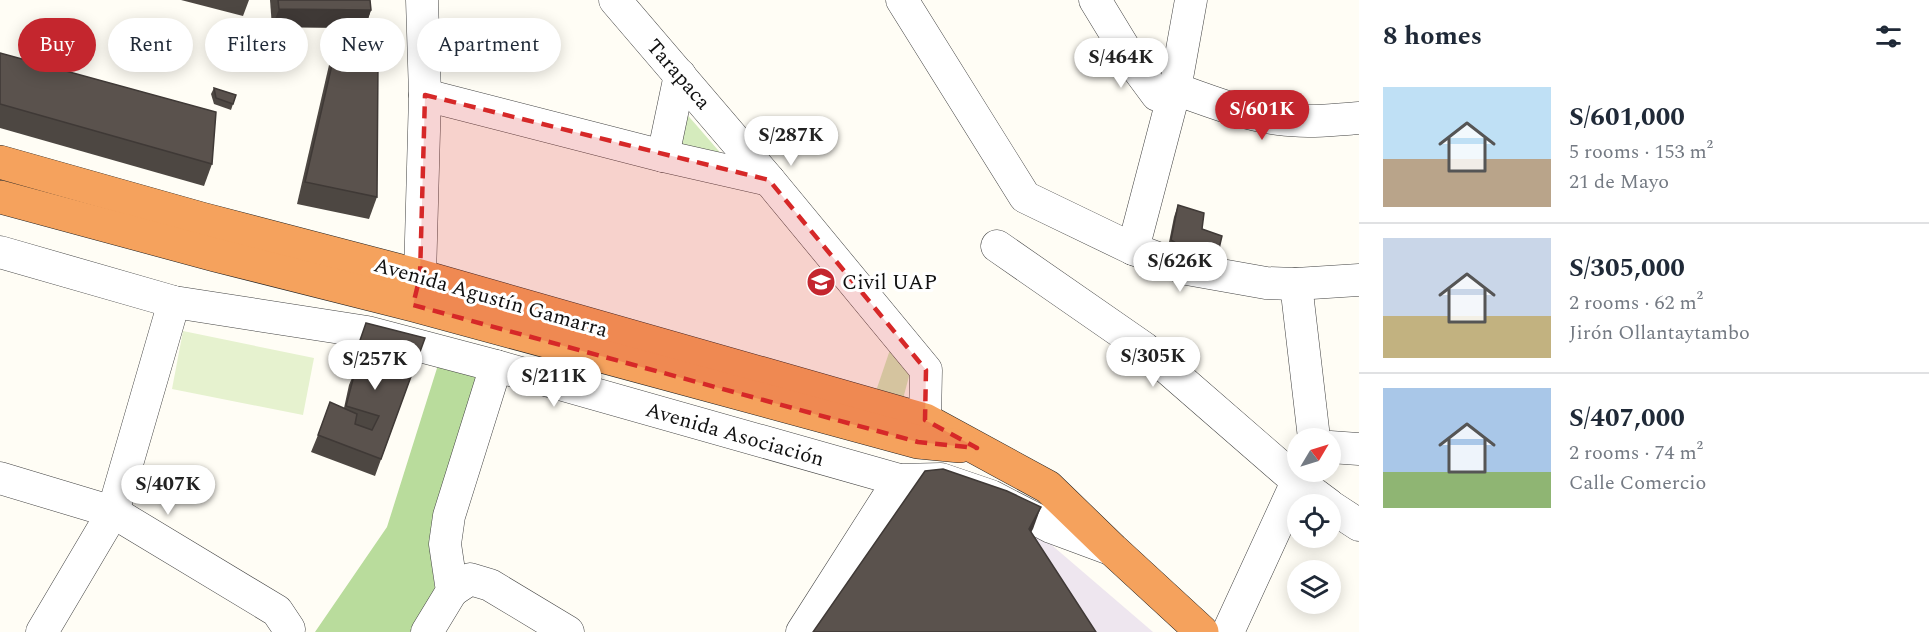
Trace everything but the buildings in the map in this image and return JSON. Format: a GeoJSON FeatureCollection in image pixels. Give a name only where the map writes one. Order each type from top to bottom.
{"type":"FeatureCollection","features":[{"type":"Feature","properties":{"kind":"highway","name":"Avenida Agustín Gamarra"},"geometry":{"type":"LineString","coordinates":[[0,162],[202,219],[416,291],[918,442],[976,448]]}},
{"type":"Feature","properties":{"kind":"highway","name":"Avenida Agustín Gamarra"},"geometry":{"type":"LineString","coordinates":[[0,197],[215,255],[416,291],[925,420],[1048,487],[1202,632]]}},
{"type":"Feature","properties":{"kind":"street"},"geometry":{"type":"LineString","coordinates":[[416,291],[425,95],[422,0]]}},
{"type":"Feature","properties":{"kind":"street","name":"Tarapaca"},"geometry":{"type":"LineString","coordinates":[[615,0],[769,180],[926,370],[925,420]]}},
{"type":"Feature","properties":{"kind":"street"},"geometry":{"type":"LineString","coordinates":[[902,0],[1025,197],[1133,249],[1187,269],[1266,283],[1296,284],[1359,280]]}},
{"type":"Feature","properties":{"kind":"street"},"geometry":{"type":"LineString","coordinates":[[1095,0],[1134,64],[1157,94],[1164,95],[1175,89],[1232,108],[1279,120],[1359,118]]}},
{"type":"Feature","properties":{"kind":"street"},"geometry":{"type":"LineString","coordinates":[[1133,249],[1175,89],[1191,0]]}},
{"type":"Feature","properties":{"kind":"street"},"geometry":{"type":"LineString","coordinates":[[663,156],[680,75]]}},
{"type":"Feature","properties":{"kind":"street"},"geometry":{"type":"LineString","coordinates":[[425,95],[663,156],[769,180]]}},
{"type":"Feature","properties":{"kind":"street"},"geometry":{"type":"LineString","coordinates":[[997,246],[1144,348],[1287,466]]}},
{"type":"Feature","properties":{"kind":"street","name":"Avenida Asociación"},"geometry":{"type":"LineString","coordinates":[[0,252],[174,302],[367,332],[496,366],[899,480],[941,479],[991,496],[1051,527],[1113,550]]}},
{"type":"Feature","properties":{"kind":"street"},"geometry":{"type":"LineString","coordinates":[[1296,284],[1313,428]]}},
{"type":"Feature","properties":{"kind":"street"},"geometry":{"type":"LineString","coordinates":[[42,632],[113,512],[174,302]]}},
{"type":"Feature","properties":{"kind":"street"},"geometry":{"type":"LineString","coordinates":[[452,591],[445,544],[448,516],[496,366]]}},
{"type":"Feature","properties":{"kind":"street"},"geometry":{"type":"LineString","coordinates":[[1341,448],[1359,449]]}},
{"type":"Feature","properties":{"kind":"street"},"geometry":{"type":"LineString","coordinates":[[0,478],[113,512],[277,611],[288,630]]}},
{"type":"Feature","properties":{"kind":"street"},"geometry":{"type":"LineString","coordinates":[[802,632],[899,480]]}},
{"type":"Feature","properties":{"kind":"street"},"geometry":{"type":"LineString","coordinates":[[1228,632],[1296,482]]}},
{"type":"Feature","properties":{"kind":"street"},"geometry":{"type":"LineString","coordinates":[[1305,482],[1318,494]]}},
{"type":"Feature","properties":{"kind":"street"},"geometry":{"type":"LineString","coordinates":[[1341,513],[1359,525]]}},
{"type":"Feature","properties":{"kind":"street"},"geometry":{"type":"LineString","coordinates":[[427,632],[452,591],[470,579],[490,585],[568,632]]}},
{"type":"Feature","properties":{"kind":"highlighted area"},"geometry":{"type":"Polygon","coordinates":[[[425,95],[769,180],[926,370],[925,420],[977,448],[918,442],[413,305],[420,276],[425,95]]]}},
{"type":"Feature","properties":{"kind":"shaded area"},"geometry":{"type":"Polygon","coordinates":[[[1033,529],[1153,632],[1073,632],[1021,551],[1033,529]]]}},
{"type":"Feature","properties":{"kind":"green space"},"geometry":{"type":"Polygon","coordinates":[[[684,111],[731,165],[676,159],[684,111]]]}},
{"type":"Feature","properties":{"kind":"green space"},"geometry":{"type":"Polygon","coordinates":[[[183,331],[314,358],[303,415],[172,389],[183,331]]]}},
{"type":"Feature","properties":{"kind":"green space"},"geometry":{"type":"Polygon","coordinates":[[[893,341],[912,365],[903,399],[876,391],[893,341]]]}},
{"type":"Feature","properties":{"kind":"green space"},"geometry":{"type":"Polygon","coordinates":[[[438,365],[485,370],[431,557],[435,589],[410,632],[315,632],[387,527],[438,365]]]}},
{"type":"Feature","properties":{"kind":"place","name":"Civil UAP"},"geometry":{"type":"Point","coordinates":[821,282]}}]}
